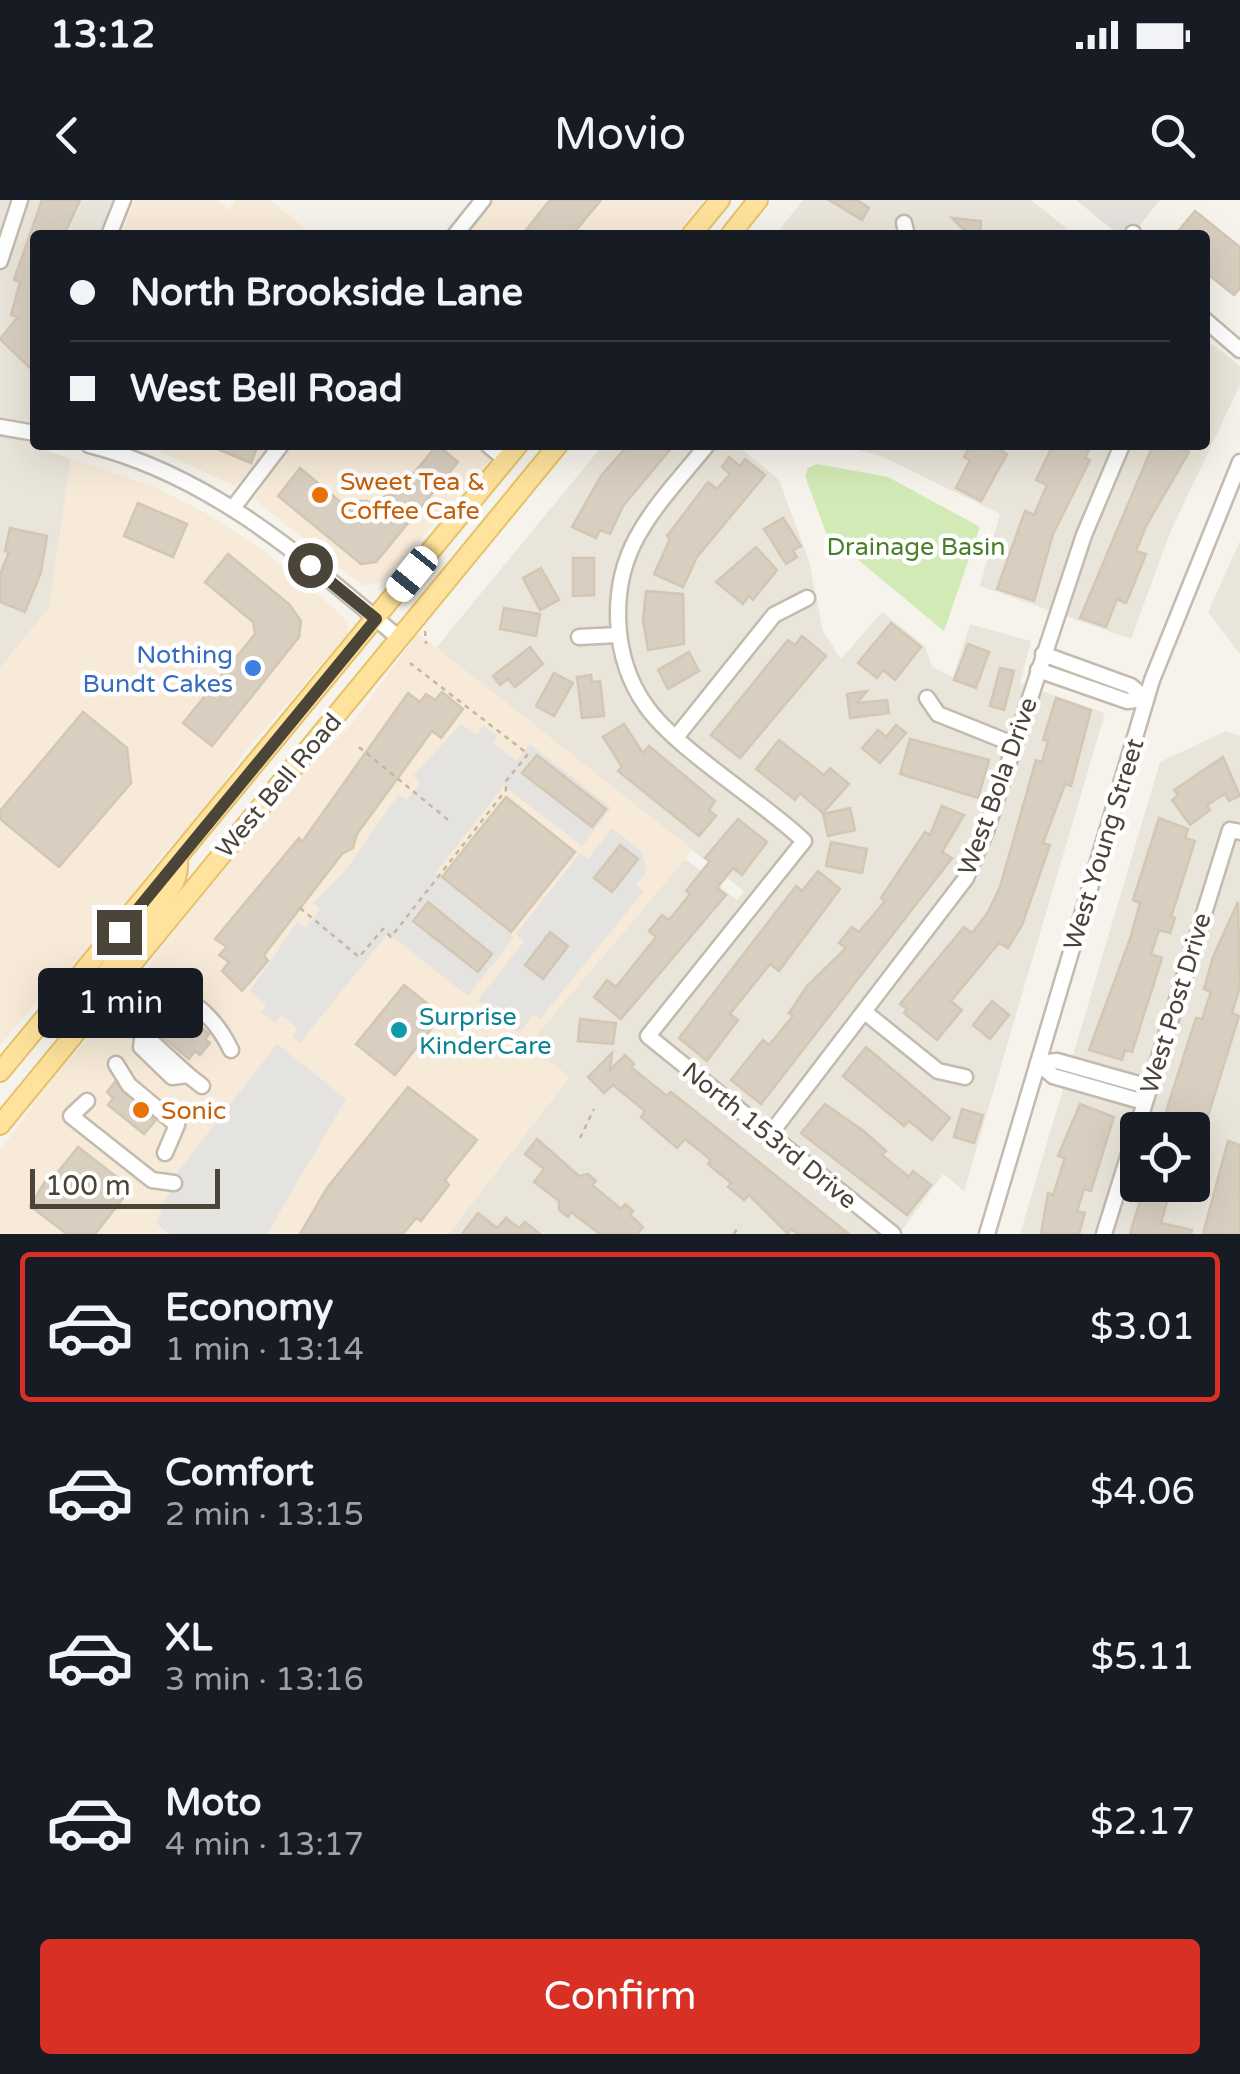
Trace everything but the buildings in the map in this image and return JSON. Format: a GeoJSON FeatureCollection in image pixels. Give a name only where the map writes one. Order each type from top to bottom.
{"type":"FeatureCollection","features":[{"type":"Feature","properties":{"kind":"main road"},"geometry":{"type":"LineString","coordinates":[[696,230],[720,200]]}},
{"type":"Feature","properties":{"kind":"main road"},"geometry":{"type":"LineString","coordinates":[[734,230],[758,200]]}},
{"type":"Feature","properties":{"kind":"main road","name":"West Bell Road"},"geometry":{"type":"LineString","coordinates":[[0,1125],[554,450]]}},
{"type":"Feature","properties":{"kind":"main road","name":"West Bell Road"},"geometry":{"type":"LineString","coordinates":[[0,1072],[512,452]]}},
{"type":"Feature","properties":{"kind":"main road"},"geometry":{"type":"LineString","coordinates":[[148,944],[147,924],[178,880],[178,860]]}},
{"type":"Feature","properties":{"kind":"main road"},"geometry":{"type":"LineString","coordinates":[[94,1008],[101,980],[125,948],[119,932]]}},
{"type":"Feature","properties":{"kind":"street"},"geometry":{"type":"LineString","coordinates":[[0,261],[18,200]]}},
{"type":"Feature","properties":{"kind":"street"},"geometry":{"type":"LineString","coordinates":[[111,230],[122,200]]}},
{"type":"Feature","properties":{"kind":"street"},"geometry":{"type":"LineString","coordinates":[[459,230],[484,200]]}},
{"type":"Feature","properties":{"kind":"street"},"geometry":{"type":"LineString","coordinates":[[1210,324],[1240,350]]}},
{"type":"Feature","properties":{"kind":"street"},"geometry":{"type":"LineString","coordinates":[[0,427],[30,432]]}},
{"type":"Feature","properties":{"kind":"street"},"geometry":{"type":"LineString","coordinates":[[103,450],[158,469],[233,508],[399,638]]}},
{"type":"Feature","properties":{"kind":"street"},"geometry":{"type":"LineString","coordinates":[[233,508],[277,450]]}},
{"type":"Feature","properties":{"kind":"street"},"geometry":{"type":"LineString","coordinates":[[702,450],[635,540],[618,600],[618,635],[635,687],[647,708],[677,736],[774,615],[807,598]]}},
{"type":"Feature","properties":{"kind":"street","name":"West Bola Drive"},"geometry":{"type":"LineString","coordinates":[[768,1137],[966,878],[1084,535],[1120,450]]}},
{"type":"Feature","properties":{"kind":"street","name":"West Young Street"},"geometry":{"type":"LineString","coordinates":[[987,1234],[1146,699],[1186,588],[1240,462]]}},
{"type":"Feature","properties":{"kind":"street"},"geometry":{"type":"LineString","coordinates":[[578,637],[618,635]]}},
{"type":"Feature","properties":{"kind":"street"},"geometry":{"type":"LineString","coordinates":[[1043,654],[1131,686],[1146,699]]}},
{"type":"Feature","properties":{"kind":"street"},"geometry":{"type":"LineString","coordinates":[[1038,670],[1127,702],[1146,699]]}},
{"type":"Feature","properties":{"kind":"street"},"geometry":{"type":"LineString","coordinates":[[927,698],[938,714],[1012,744]]}},
{"type":"Feature","properties":{"kind":"street","name":"North 153rd Drive"},"geometry":{"type":"LineString","coordinates":[[677,736],[804,841],[648,1036],[892,1234]]}},
{"type":"Feature","properties":{"kind":"street","name":"West Post Drive"},"geometry":{"type":"LineString","coordinates":[[1104,1234],[1146,1094],[1235,831]]}},
{"type":"Feature","properties":{"kind":"street"},"geometry":{"type":"LineString","coordinates":[[202,1086],[188,1076],[172,1077],[148,1058],[141,1047],[143,1034],[174,997],[183,998],[220,1027],[231,1050]]}},
{"type":"Feature","properties":{"kind":"street"},"geometry":{"type":"LineString","coordinates":[[866,1013],[938,1071],[965,1077]]}},
{"type":"Feature","properties":{"kind":"street"},"geometry":{"type":"LineString","coordinates":[[1038,1063],[1053,1076],[1146,1094]]}},
{"type":"Feature","properties":{"kind":"street"},"geometry":{"type":"LineString","coordinates":[[116,1064],[129,1085],[177,1125],[165,1153]]}},
{"type":"Feature","properties":{"kind":"street"},"geometry":{"type":"LineString","coordinates":[[87,1101],[72,1116],[152,1180],[174,1182]]}},
{"type":"Feature","properties":{"kind":"path"},"geometry":{"type":"LineString","coordinates":[[300,908],[359,957],[383,930],[391,937],[506,790],[506,781],[528,754],[410,663]]}},
{"type":"Feature","properties":{"kind":"path"},"geometry":{"type":"LineString","coordinates":[[359,747],[452,824]]}},
{"type":"Feature","properties":{"kind":"path"},"geometry":{"type":"LineString","coordinates":[[580,1138],[594,1110]]}},
{"type":"Feature","properties":{"kind":"path"},"geometry":{"type":"LineString","coordinates":[[734,1234],[739,1224]]}},
{"type":"Feature","properties":{"kind":"shaded area"},"geometry":{"type":"Polygon","coordinates":[[[0,200],[113,200],[101,230],[30,230],[30,450],[44,450],[71,459],[49,608],[0,668],[0,200]]]}},
{"type":"Feature","properties":{"kind":"shaded area"},"geometry":{"type":"Polygon","coordinates":[[[135,200],[216,200],[229,209],[236,200],[270,200],[307,230],[123,230],[135,200]]]}},
{"type":"Feature","properties":{"kind":"shaded area"},"geometry":{"type":"Polygon","coordinates":[[[489,200],[704,200],[679,230],[465,230],[489,200]]]}},
{"type":"Feature","properties":{"kind":"shaded area"},"geometry":{"type":"Polygon","coordinates":[[[803,200],[1031,200],[1069,230],[779,230],[803,200]]]}},
{"type":"Feature","properties":{"kind":"shaded area"},"geometry":{"type":"Polygon","coordinates":[[[1076,200],[1160,200],[1136,230],[1113,230],[1076,200]]]}},
{"type":"Feature","properties":{"kind":"shaded area"},"geometry":{"type":"Polygon","coordinates":[[[1210,343],[1240,366],[1240,385],[1210,448],[1210,343]]]}},
{"type":"Feature","properties":{"kind":"shaded area"},"geometry":{"type":"Polygon","coordinates":[[[157,450],[269,450],[242,482],[233,485],[157,450]]]}},
{"type":"Feature","properties":{"kind":"shaded area"},"geometry":{"type":"Polygon","coordinates":[[[285,450],[499,450],[382,582],[363,586],[254,499],[260,481],[285,450]]]}},
{"type":"Feature","properties":{"kind":"shaded area"},"geometry":{"type":"Polygon","coordinates":[[[599,450],[743,450],[779,480],[809,561],[823,631],[841,659],[882,612],[925,646],[932,667],[953,677],[970,624],[1031,641],[1020,683],[1105,713],[964,1191],[943,1174],[899,1234],[448,1234],[569,1078],[528,1045],[685,859],[737,900],[744,891],[436,648],[599,450]]]}},
{"type":"Feature","properties":{"kind":"shaded area"},"geometry":{"type":"Polygon","coordinates":[[[858,450],[1209,450],[1170,533],[1131,639],[980,586],[1000,514],[881,456],[858,450]]]}},
{"type":"Feature","properties":{"kind":"shaded area"},"geometry":{"type":"Polygon","coordinates":[[[71,459],[153,486],[204,512],[265,552],[331,606],[348,623],[348,633],[244,753],[202,816],[165,851],[92,948],[50,986],[0,1045],[0,668],[49,608],[71,459]]]}},
{"type":"Feature","properties":{"kind":"shaded area"},"geometry":{"type":"Polygon","coordinates":[[[1240,541],[1240,654],[1208,612],[1240,541]]]}},
{"type":"Feature","properties":{"kind":"shaded area"},"geometry":{"type":"Polygon","coordinates":[[[418,633],[693,850],[528,1045],[570,1077],[448,1234],[0,1234],[0,1151],[51,1080],[141,979],[159,950],[306,769],[351,725],[418,633]]]}},
{"type":"Feature","properties":{"kind":"shaded area"},"geometry":{"type":"Polygon","coordinates":[[[461,724],[476,735],[484,726],[498,736],[493,743],[516,761],[530,744],[611,808],[582,846],[504,786],[435,873],[514,937],[468,996],[388,933],[300,1043],[293,1036],[297,1028],[282,1015],[275,1023],[261,1012],[266,1005],[250,991],[297,922],[306,928],[320,909],[313,903],[345,871],[398,795],[407,800],[420,782],[413,776],[461,724]]]}},
{"type":"Feature","properties":{"kind":"shaded area"},"geometry":{"type":"Polygon","coordinates":[[[1226,731],[1240,736],[1240,1234],[1020,1234],[1160,762],[1226,731]]]}},
{"type":"Feature","properties":{"kind":"shaded area"},"geometry":{"type":"Polygon","coordinates":[[[612,828],[642,852],[647,871],[636,884],[644,891],[540,1019],[533,1015],[519,1033],[478,1000],[524,941],[516,934],[580,853],[588,859],[612,828]]]}},
{"type":"Feature","properties":{"kind":"shaded area"},"geometry":{"type":"Polygon","coordinates":[[[277,1044],[346,1099],[267,1234],[169,1234],[156,1223],[177,1173],[277,1044]]]}},
{"type":"Feature","properties":{"kind":"green space","name":"Drainage Basin"},"geometry":{"type":"Polygon","coordinates":[[[817,464],[888,477],[980,527],[944,631],[826,533],[805,476],[808,468],[817,464]]]}},
{"type":"Feature","properties":{"kind":"place","name":"Sweet Tea & Coffee Cafe"},"geometry":{"type":"Point","coordinates":[320,495]}},
{"type":"Feature","properties":{"kind":"place","name":"Nothing Bundt Cakes"},"geometry":{"type":"Point","coordinates":[253,668]}},
{"type":"Feature","properties":{"kind":"place","name":"Surprise KinderCare"},"geometry":{"type":"Point","coordinates":[399,1030]}},
{"type":"Feature","properties":{"kind":"place","name":"Sonic"},"geometry":{"type":"Point","coordinates":[141,1110]}},
{"type":"Feature","properties":{"kind":"route"},"geometry":{"type":"LineString","coordinates":[[119,932],[376,619],[310,565]]}}]}
